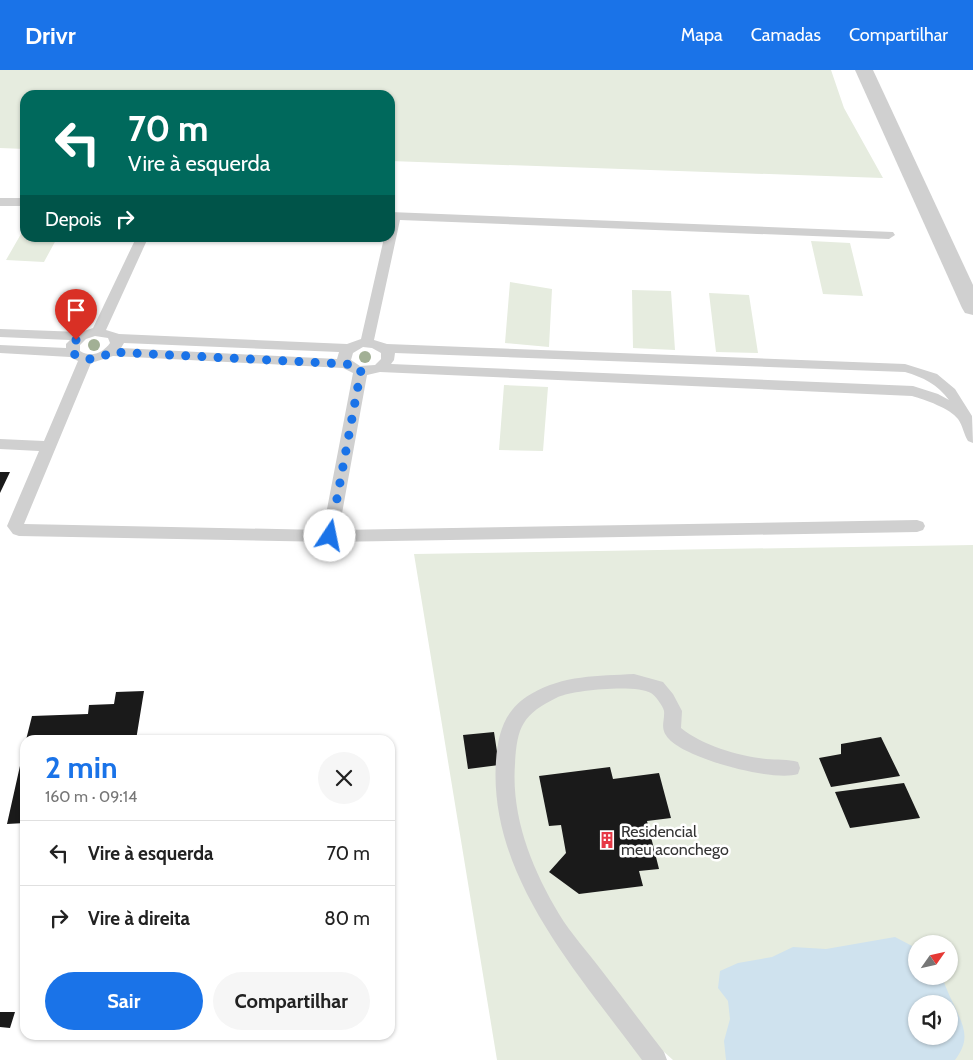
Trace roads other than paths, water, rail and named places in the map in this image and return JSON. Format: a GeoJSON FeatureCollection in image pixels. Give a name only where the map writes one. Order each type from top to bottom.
{"type":"FeatureCollection","features":[{"type":"Feature","properties":{"kind":"street"},"geometry":{"type":"LineString","coordinates":[[864,70],[973,308]]}},
{"type":"Feature","properties":{"kind":"lane"},"geometry":{"type":"LineString","coordinates":[[0,202],[20,202]]}},
{"type":"Feature","properties":{"kind":"lane"},"geometry":{"type":"LineString","coordinates":[[395,216],[889,234]]}},
{"type":"Feature","properties":{"kind":"lane"},"geometry":{"type":"LineString","coordinates":[[98,332],[140,242]]}},
{"type":"Feature","properties":{"kind":"lane"},"geometry":{"type":"LineString","coordinates":[[367,343],[387,242]]}},
{"type":"Feature","properties":{"kind":"lane"},"geometry":{"type":"LineString","coordinates":[[0,333],[81,336],[98,332],[108,333],[115,338],[350,348],[367,343],[377,344],[387,350],[388,359],[380,368]]}},
{"type":"Feature","properties":{"kind":"lane"},"geometry":{"type":"LineString","coordinates":[[81,336],[73,344],[80,356],[49,446],[15,526],[19,530],[330,536],[917,526]]}},
{"type":"Feature","properties":{"kind":"lane"},"geometry":{"type":"LineString","coordinates":[[111,352],[117,343],[115,338]]}},
{"type":"Feature","properties":{"kind":"lane"},"geometry":{"type":"LineString","coordinates":[[347,364],[344,356],[350,348]]}},
{"type":"Feature","properties":{"kind":"lane"},"geometry":{"type":"LineString","coordinates":[[384,348],[905,368],[925,374],[949,390],[957,398],[973,438]]}},
{"type":"Feature","properties":{"kind":"lane"},"geometry":{"type":"LineString","coordinates":[[0,349],[98,358],[111,352],[347,364],[361,370],[380,368],[913,391],[933,397],[965,416]]}},
{"type":"Feature","properties":{"kind":"lane"},"geometry":{"type":"LineString","coordinates":[[330,536],[361,370]]}},
{"type":"Feature","properties":{"kind":"lane"},"geometry":{"type":"LineString","coordinates":[[0,444],[49,446]]}},
{"type":"Feature","properties":{"kind":"lane"},"geometry":{"type":"LineString","coordinates":[[656,1060],[552,921],[529,875],[510,826],[505,792],[507,741],[516,716],[537,699],[576,684],[634,681],[657,687],[667,699],[673,711],[670,723],[676,735],[693,744],[746,764],[776,769],[790,768]]}},
{"type":"Feature","properties":{"kind":"water"},"geometry":{"type":"Polygon","coordinates":[[[895,937],[908,944],[908,985],[945,985],[950,995],[908,995],[908,1045],[958,1045],[958,1013],[964,1033],[963,1046],[960,1053],[955,1060],[726,1060],[724,1041],[730,1019],[728,1001],[718,988],[720,971],[738,963],[772,957],[793,947],[826,949],[895,937]]]}},
{"type":"Feature","properties":{"kind":"place","name":"Residencial meu aconchego"},"geometry":{"type":"Point","coordinates":[607,840]}}]}
